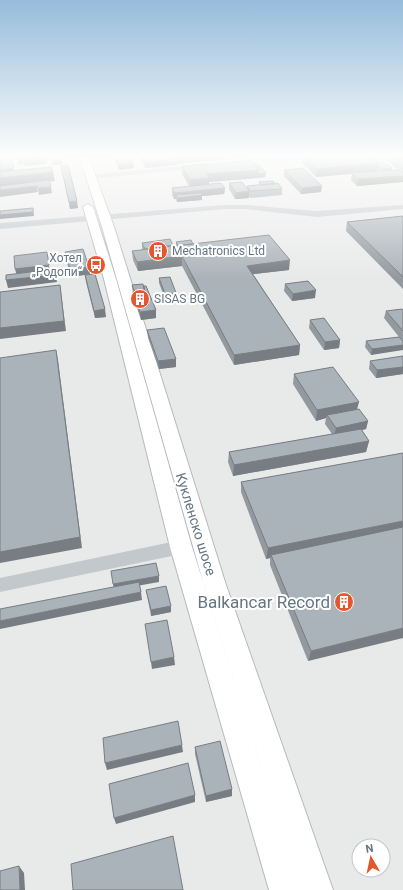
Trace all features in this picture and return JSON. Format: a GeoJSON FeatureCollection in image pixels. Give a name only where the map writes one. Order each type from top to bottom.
{"type":"FeatureCollection","features":[{"type":"Feature","properties":{"kind":"main road","name":"Кукленско шосе"},"geometry":{"type":"LineString","coordinates":[[95,197],[110,278],[181,547],[285,890]]}},
{"type":"Feature","properties":{"kind":"main road","name":"Кукленско шосе"},"geometry":{"type":"LineString","coordinates":[[86,200],[99,220],[215,585],[317,890]]}},
{"type":"Feature","properties":{"kind":"street"},"geometry":{"type":"LineString","coordinates":[[0,226],[226,211],[262,210],[317,214],[403,207]]}},
{"type":"Feature","properties":{"kind":"street"},"geometry":{"type":"LineString","coordinates":[[0,231],[99,220]]}},
{"type":"Feature","properties":{"kind":"street"},"geometry":{"type":"LineString","coordinates":[[0,584],[181,547]]}},
{"type":"Feature","properties":{"kind":"shaded area"},"geometry":{"type":"Polygon","coordinates":[[[0,197],[403,197],[403,890],[0,890],[0,197]]]}},
{"type":"Feature","properties":{"kind":"building"},"geometry":{"type":"Polygon","coordinates":[[[68,197],[76,197],[77,201],[69,202],[68,197]]]}},
{"type":"Feature","properties":{"kind":"building"},"geometry":{"type":"Polygon","coordinates":[[[33,208],[33,212],[0,215],[0,211],[33,208]]]}},
{"type":"Feature","properties":{"kind":"building"},"geometry":{"type":"Polygon","coordinates":[[[403,216],[403,277],[347,222],[403,216]]]}},
{"type":"Feature","properties":{"kind":"building"},"geometry":{"type":"Polygon","coordinates":[[[269,235],[290,260],[247,266],[300,345],[234,355],[182,256],[137,262],[132,251],[269,235]]]}},
{"type":"Feature","properties":{"kind":"building"},"geometry":{"type":"Polygon","coordinates":[[[170,239],[173,245],[145,249],[142,243],[170,239]]]}},
{"type":"Feature","properties":{"kind":"building"},"geometry":{"type":"Polygon","coordinates":[[[191,240],[193,244],[178,245],[176,242],[191,240]]]}},
{"type":"Feature","properties":{"kind":"building"},"geometry":{"type":"Polygon","coordinates":[[[83,249],[89,267],[70,269],[65,252],[83,249]]]}},
{"type":"Feature","properties":{"kind":"building"},"geometry":{"type":"Polygon","coordinates":[[[47,252],[49,265],[15,269],[14,256],[47,252]]]}},
{"type":"Feature","properties":{"kind":"building"},"geometry":{"type":"Polygon","coordinates":[[[54,269],[55,275],[6,280],[6,275],[54,269]]]}},
{"type":"Feature","properties":{"kind":"building"},"geometry":{"type":"Polygon","coordinates":[[[95,274],[105,309],[94,311],[85,275],[95,274]]]}},
{"type":"Feature","properties":{"kind":"building"},"geometry":{"type":"Polygon","coordinates":[[[170,277],[176,293],[165,294],[159,278],[170,277]]]}},
{"type":"Feature","properties":{"kind":"building"},"geometry":{"type":"Polygon","coordinates":[[[308,281],[316,290],[293,294],[285,284],[308,281]]]}},
{"type":"Feature","properties":{"kind":"building"},"geometry":{"type":"Polygon","coordinates":[[[143,284],[145,294],[136,295],[132,285],[143,284]]]}},
{"type":"Feature","properties":{"kind":"building"},"geometry":{"type":"Polygon","coordinates":[[[60,285],[64,321],[0,328],[0,292],[60,285]]]}},
{"type":"Feature","properties":{"kind":"building"},"geometry":{"type":"Polygon","coordinates":[[[144,286],[146,286],[156,310],[140,312],[135,297],[145,296],[144,286]]]}},
{"type":"Feature","properties":{"kind":"building"},"geometry":{"type":"Polygon","coordinates":[[[403,310],[403,331],[386,311],[403,310]]]}},
{"type":"Feature","properties":{"kind":"building"},"geometry":{"type":"Polygon","coordinates":[[[324,318],[340,340],[325,342],[310,320],[324,318]]]}},
{"type":"Feature","properties":{"kind":"building"},"geometry":{"type":"Polygon","coordinates":[[[164,328],[176,359],[158,361],[147,330],[164,328]]]}},
{"type":"Feature","properties":{"kind":"building"},"geometry":{"type":"Polygon","coordinates":[[[399,337],[403,341],[403,345],[372,349],[366,341],[399,337]]]}},
{"type":"Feature","properties":{"kind":"building"},"geometry":{"type":"Polygon","coordinates":[[[56,350],[80,537],[0,552],[0,358],[56,350]]]}},
{"type":"Feature","properties":{"kind":"building"},"geometry":{"type":"Polygon","coordinates":[[[403,356],[403,367],[377,370],[370,361],[403,356]]]}},
{"type":"Feature","properties":{"kind":"building"},"geometry":{"type":"Polygon","coordinates":[[[333,367],[359,402],[317,410],[294,374],[333,367]]]}},
{"type":"Feature","properties":{"kind":"building"},"geometry":{"type":"Polygon","coordinates":[[[359,409],[368,421],[336,428],[327,415],[359,409]]]}},
{"type":"Feature","properties":{"kind":"building"},"geometry":{"type":"Polygon","coordinates":[[[361,429],[369,441],[234,465],[229,452],[361,429]]]}},
{"type":"Feature","properties":{"kind":"building","name":"Balkancar Record"},"geometry":{"type":"Polygon","coordinates":[[[403,453],[403,521],[268,548],[241,482],[403,453]]]}},
{"type":"Feature","properties":{"kind":"building","name":"Balkancar Record"},"geometry":{"type":"Polygon","coordinates":[[[403,527],[403,628],[311,651],[271,555],[403,527]]]}},
{"type":"Feature","properties":{"kind":"building"},"geometry":{"type":"Polygon","coordinates":[[[156,563],[159,576],[113,584],[111,571],[156,563]]]}},
{"type":"Feature","properties":{"kind":"building"},"geometry":{"type":"Polygon","coordinates":[[[139,582],[141,592],[0,621],[0,609],[139,582]]]}},
{"type":"Feature","properties":{"kind":"building"},"geometry":{"type":"Polygon","coordinates":[[[166,586],[171,606],[151,610],[146,590],[166,586]]]}},
{"type":"Feature","properties":{"kind":"building"},"geometry":{"type":"Polygon","coordinates":[[[167,620],[174,657],[151,662],[145,624],[167,620]]]}},
{"type":"Feature","properties":{"kind":"building"},"geometry":{"type":"Polygon","coordinates":[[[178,721],[182,745],[105,763],[103,738],[178,721]]]}},
{"type":"Feature","properties":{"kind":"building"},"geometry":{"type":"Polygon","coordinates":[[[220,741],[232,789],[206,796],[195,747],[220,741]]]}},
{"type":"Feature","properties":{"kind":"building"},"geometry":{"type":"Polygon","coordinates":[[[188,763],[195,795],[114,818],[109,784],[188,763]]]}},
{"type":"Feature","properties":{"kind":"building"},"geometry":{"type":"Polygon","coordinates":[[[173,836],[183,890],[73,890],[71,864],[173,836]]]}},
{"type":"Feature","properties":{"kind":"building"},"geometry":{"type":"Polygon","coordinates":[[[19,866],[20,890],[0,890],[0,871],[19,866]]]}},
{"type":"Feature","properties":{"kind":"place","name":"Mechatronics Ltd"},"geometry":{"type":"Point","coordinates":[158,251]}},
{"type":"Feature","properties":{"kind":"place","name":"Хотел „Родопи“"},"geometry":{"type":"Point","coordinates":[96,265]}},
{"type":"Feature","properties":{"kind":"place","name":"SISAS BG"},"geometry":{"type":"Point","coordinates":[140,299]}},
{"type":"Feature","properties":{"kind":"place","name":"Balkancar Record"},"geometry":{"type":"Point","coordinates":[344,602]}}]}
